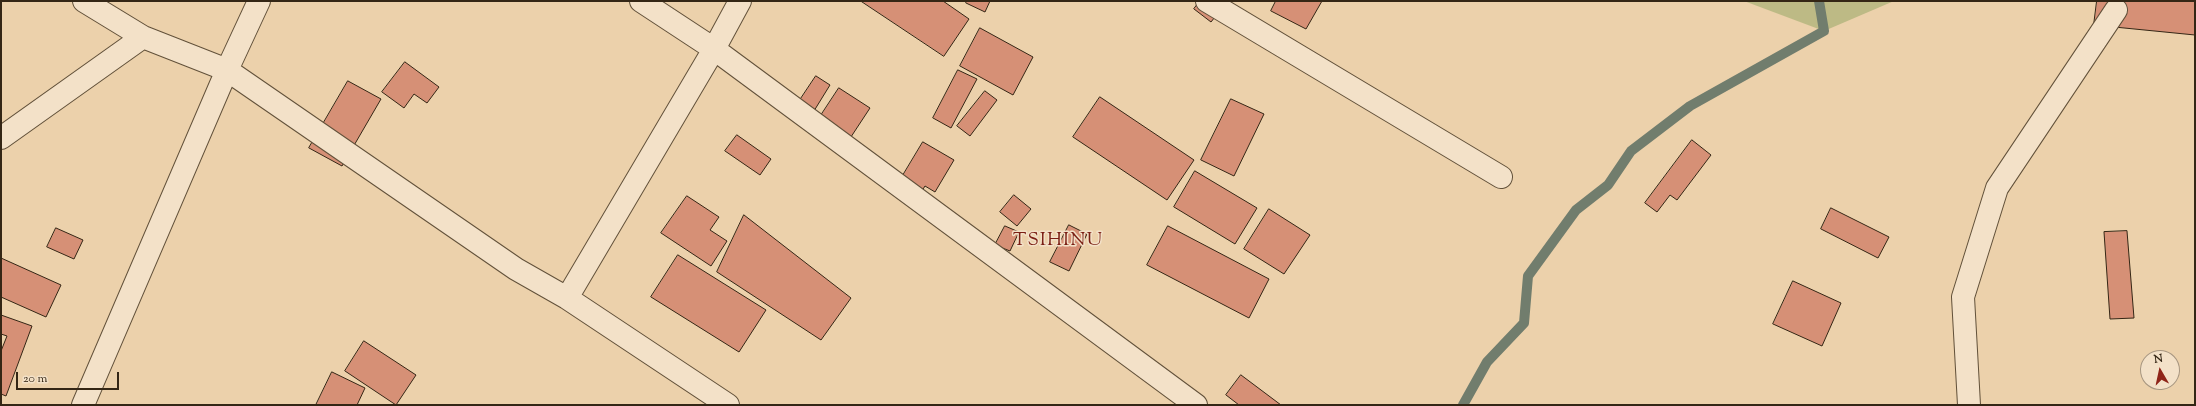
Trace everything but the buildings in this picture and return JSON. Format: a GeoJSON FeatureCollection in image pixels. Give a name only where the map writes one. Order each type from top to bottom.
{"type":"FeatureCollection","features":[{"type":"Feature","properties":{"kind":"street"},"geometry":{"type":"LineString","coordinates":[[84,1],[143,37],[227,70],[516,269],[567,298],[728,405]]}},
{"type":"Feature","properties":{"kind":"street"},"geometry":{"type":"LineString","coordinates":[[82,405],[227,70],[259,1]]}},
{"type":"Feature","properties":{"kind":"street"},"geometry":{"type":"LineString","coordinates":[[641,1],[714,49],[1196,405]]}},
{"type":"Feature","properties":{"kind":"street"},"geometry":{"type":"LineString","coordinates":[[567,298],[714,49],[740,1]]}},
{"type":"Feature","properties":{"kind":"street"},"geometry":{"type":"LineString","coordinates":[[1207,1],[1501,177]]}},
{"type":"Feature","properties":{"kind":"street"},"geometry":{"type":"LineString","coordinates":[[1969,405],[1963,297],[1997,188],[2116,10]]}},
{"type":"Feature","properties":{"kind":"street"},"geometry":{"type":"LineString","coordinates":[[1,138],[143,37]]}},
{"type":"Feature","properties":{"kind":"shaded area"},"geometry":{"type":"Polygon","coordinates":[[[1744,1],[1894,1],[1824,31],[1744,1]]]}},
{"type":"Feature","properties":{"kind":"waterway"},"geometry":{"type":"LineString","coordinates":[[1463,405],[1487,362],[1524,323],[1528,276],[1576,210],[1608,185],[1631,151],[1690,106],[1824,31],[1819,1]]}},
{"type":"Feature","properties":{"kind":"district","name":"TSIHINU"},"geometry":{"type":"Point","coordinates":[1058,242]}}]}
